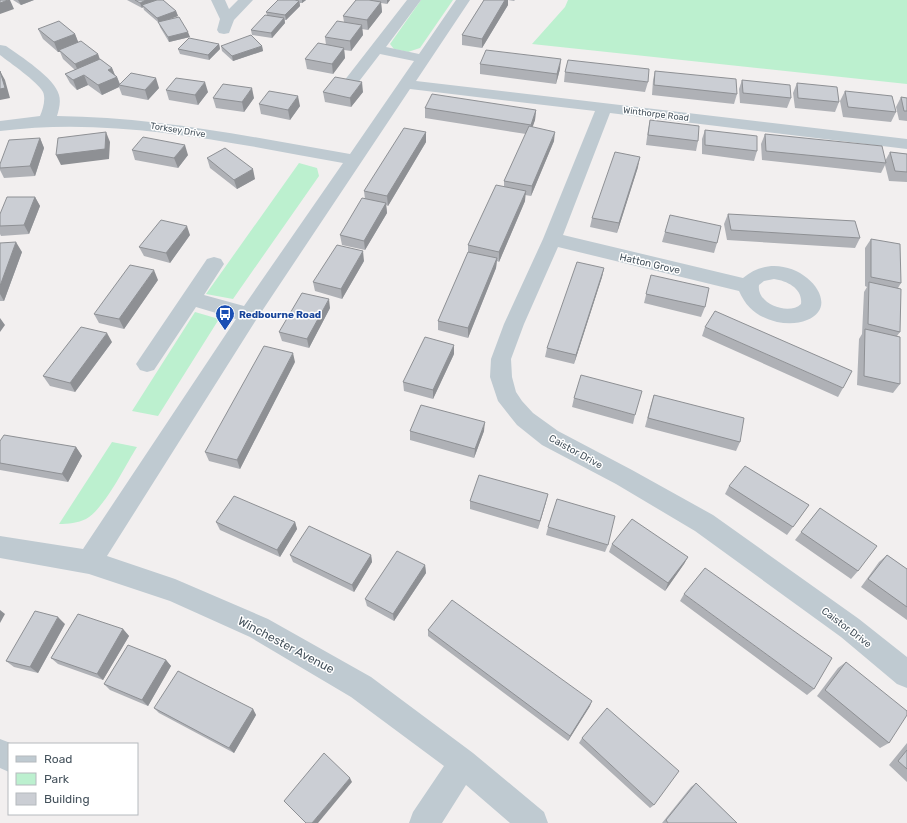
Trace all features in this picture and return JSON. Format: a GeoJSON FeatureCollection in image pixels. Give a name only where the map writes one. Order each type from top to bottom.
{"type":"FeatureCollection","features":[{"type":"Feature","properties":{"kind":"street"},"geometry":{"type":"LineString","coordinates":[[218,0],[226,24],[246,0]]}},
{"type":"Feature","properties":{"kind":"street"},"geometry":{"type":"LineString","coordinates":[[352,81],[414,0]]}},
{"type":"Feature","properties":{"kind":"street"},"geometry":{"type":"LineString","coordinates":[[89,562],[249,314],[463,0]]}},
{"type":"Feature","properties":{"kind":"street"},"geometry":{"type":"LineString","coordinates":[[1,49],[41,81],[51,91],[52,104],[47,121]]}},
{"type":"Feature","properties":{"kind":"street"},"geometry":{"type":"LineString","coordinates":[[376,49],[424,59]]}},
{"type":"Feature","properties":{"kind":"street","name":"Winthorpe Road"},"geometry":{"type":"LineString","coordinates":[[406,84],[907,144]]}},
{"type":"Feature","properties":{"kind":"street","name":"Caistor Drive"},"geometry":{"type":"LineString","coordinates":[[604,108],[552,239],[514,324],[501,359],[501,377],[506,395],[524,419],[550,438],[624,477],[704,524],[850,628],[907,674]]}},
{"type":"Feature","properties":{"kind":"street","name":"Torksey Drive"},"geometry":{"type":"LineString","coordinates":[[0,126],[47,121],[152,125],[354,160]]}},
{"type":"Feature","properties":{"kind":"street","name":"Hatton Grove"},"geometry":{"type":"LineString","coordinates":[[552,239],[749,286]]}},
{"type":"Feature","properties":{"kind":"street"},"geometry":{"type":"LineString","coordinates":[[147,364],[214,264]]}},
{"type":"Feature","properties":{"kind":"street"},"geometry":{"type":"LineString","coordinates":[[191,300],[249,314]]}},
{"type":"Feature","properties":{"kind":"street","name":"Winchester Avenue"},"geometry":{"type":"LineString","coordinates":[[0,547],[89,562],[175,591],[259,628],[361,686],[463,764],[533,823]]}},
{"type":"Feature","properties":{"kind":"street"},"geometry":{"type":"LineString","coordinates":[[424,823],[463,764]]}},
{"type":"Feature","properties":{"kind":"green space"},"geometry":{"type":"Polygon","coordinates":[[[421,0],[453,0],[420,48],[408,52],[394,49],[390,44],[421,0]]]}},
{"type":"Feature","properties":{"kind":"green space"},"geometry":{"type":"Polygon","coordinates":[[[568,0],[907,0],[907,84],[532,44],[565,7],[568,0]]]}},
{"type":"Feature","properties":{"kind":"green space"},"geometry":{"type":"Polygon","coordinates":[[[299,163],[317,168],[319,176],[233,299],[206,294],[299,163]]]}},
{"type":"Feature","properties":{"kind":"green space"},"geometry":{"type":"Polygon","coordinates":[[[195,312],[219,319],[158,416],[132,411],[195,312]]]}},
{"type":"Feature","properties":{"kind":"green space"},"geometry":{"type":"Polygon","coordinates":[[[112,442],[137,447],[114,486],[100,506],[86,519],[73,523],[59,524],[112,442]]]}},
{"type":"Feature","properties":{"kind":"building"},"geometry":{"type":"Polygon","coordinates":[[[0,0],[8,0],[0,3],[0,0]]]}},
{"type":"Feature","properties":{"kind":"building"},"geometry":{"type":"Polygon","coordinates":[[[135,0],[146,0],[140,3],[135,0]]]}},
{"type":"Feature","properties":{"kind":"building"},"geometry":{"type":"Polygon","coordinates":[[[157,0],[163,0],[176,11],[157,18],[142,5],[157,0]]]}},
{"type":"Feature","properties":{"kind":"building"},"geometry":{"type":"Polygon","coordinates":[[[278,0],[299,1],[285,15],[266,12],[278,0]]]}},
{"type":"Feature","properties":{"kind":"building"},"geometry":{"type":"Polygon","coordinates":[[[356,0],[381,2],[367,20],[343,16],[356,0]]]}},
{"type":"Feature","properties":{"kind":"building"},"geometry":{"type":"Polygon","coordinates":[[[484,0],[505,0],[482,39],[462,35],[484,0]]]}},
{"type":"Feature","properties":{"kind":"building"},"geometry":{"type":"Polygon","coordinates":[[[265,15],[284,18],[271,33],[251,30],[265,15]]]}},
{"type":"Feature","properties":{"kind":"building"},"geometry":{"type":"Polygon","coordinates":[[[179,17],[188,32],[168,37],[158,22],[179,17]]]}},
{"type":"Feature","properties":{"kind":"building"},"geometry":{"type":"Polygon","coordinates":[[[59,21],[75,34],[54,42],[38,29],[59,21]]]}},
{"type":"Feature","properties":{"kind":"building"},"geometry":{"type":"Polygon","coordinates":[[[337,21],[362,25],[350,41],[325,37],[337,21]]]}},
{"type":"Feature","properties":{"kind":"building"},"geometry":{"type":"Polygon","coordinates":[[[251,35],[262,46],[232,56],[221,46],[251,35]]]}},
{"type":"Feature","properties":{"kind":"building"},"geometry":{"type":"Polygon","coordinates":[[[189,38],[219,44],[208,55],[178,49],[189,38]]]}},
{"type":"Feature","properties":{"kind":"building"},"geometry":{"type":"Polygon","coordinates":[[[81,41],[98,54],[75,64],[59,50],[81,41]]]}},
{"type":"Feature","properties":{"kind":"building"},"geometry":{"type":"Polygon","coordinates":[[[318,43],[344,48],[332,64],[305,59],[318,43]]]}},
{"type":"Feature","properties":{"kind":"building"},"geometry":{"type":"Polygon","coordinates":[[[486,50],[561,59],[557,74],[480,64],[486,50]]]}},
{"type":"Feature","properties":{"kind":"building"},"geometry":{"type":"Polygon","coordinates":[[[100,59],[112,68],[108,70],[117,77],[98,85],[84,75],[73,80],[65,74],[100,59]]]}},
{"type":"Feature","properties":{"kind":"building"},"geometry":{"type":"Polygon","coordinates":[[[568,60],[649,69],[648,82],[565,72],[568,60]]]}},
{"type":"Feature","properties":{"kind":"building"},"geometry":{"type":"Polygon","coordinates":[[[0,71],[5,88],[0,89],[0,71]]]}},
{"type":"Feature","properties":{"kind":"building"},"geometry":{"type":"Polygon","coordinates":[[[655,71],[736,79],[737,94],[654,85],[655,71]]]}},
{"type":"Feature","properties":{"kind":"building"},"geometry":{"type":"Polygon","coordinates":[[[131,73],[156,78],[145,90],[119,85],[131,73]]]}},
{"type":"Feature","properties":{"kind":"building"},"geometry":{"type":"Polygon","coordinates":[[[335,77],[362,82],[350,98],[323,92],[335,77]]]}},
{"type":"Feature","properties":{"kind":"building"},"geometry":{"type":"Polygon","coordinates":[[[176,78],[205,82],[195,95],[166,90],[176,78]]]}},
{"type":"Feature","properties":{"kind":"building"},"geometry":{"type":"Polygon","coordinates":[[[742,80],[790,85],[791,98],[743,93],[742,80]]]}},
{"type":"Feature","properties":{"kind":"building"},"geometry":{"type":"Polygon","coordinates":[[[797,83],[837,87],[839,102],[798,98],[797,83]]]}},
{"type":"Feature","properties":{"kind":"building"},"geometry":{"type":"Polygon","coordinates":[[[223,84],[252,88],[242,102],[213,98],[223,84]]]}},
{"type":"Feature","properties":{"kind":"building"},"geometry":{"type":"Polygon","coordinates":[[[269,91],[298,96],[288,110],[259,104],[269,91]]]}},
{"type":"Feature","properties":{"kind":"building"},"geometry":{"type":"Polygon","coordinates":[[[845,91],[892,96],[896,112],[848,107],[845,91]]]}},
{"type":"Feature","properties":{"kind":"building"},"geometry":{"type":"Polygon","coordinates":[[[432,94],[536,110],[531,125],[425,108],[432,94]]]}},
{"type":"Feature","properties":{"kind":"building"},"geometry":{"type":"Polygon","coordinates":[[[901,97],[907,98],[907,111],[904,111],[901,97]]]}},
{"type":"Feature","properties":{"kind":"building"},"geometry":{"type":"Polygon","coordinates":[[[650,120],[699,126],[698,141],[648,135],[650,120]]]}},
{"type":"Feature","properties":{"kind":"building"},"geometry":{"type":"Polygon","coordinates":[[[529,126],[555,132],[532,186],[504,181],[529,126]]]}},
{"type":"Feature","properties":{"kind":"building"},"geometry":{"type":"Polygon","coordinates":[[[404,128],[426,132],[387,196],[364,191],[404,128]]]}},
{"type":"Feature","properties":{"kind":"building"},"geometry":{"type":"Polygon","coordinates":[[[705,130],[757,136],[757,151],[705,145],[705,130]]]}},
{"type":"Feature","properties":{"kind":"building"},"geometry":{"type":"Polygon","coordinates":[[[106,132],[105,149],[56,155],[58,138],[106,132]]]}},
{"type":"Feature","properties":{"kind":"building"},"geometry":{"type":"Polygon","coordinates":[[[765,134],[882,146],[886,163],[766,151],[765,134]]]}},
{"type":"Feature","properties":{"kind":"building"},"geometry":{"type":"Polygon","coordinates":[[[143,137],[185,145],[174,158],[132,150],[143,137]]]}},
{"type":"Feature","properties":{"kind":"building"},"geometry":{"type":"Polygon","coordinates":[[[40,138],[30,166],[0,168],[0,164],[9,140],[40,138]]]}},
{"type":"Feature","properties":{"kind":"building"},"geometry":{"type":"Polygon","coordinates":[[[225,148],[253,169],[234,180],[207,158],[225,148]]]}},
{"type":"Feature","properties":{"kind":"building"},"geometry":{"type":"Polygon","coordinates":[[[615,152],[640,157],[619,223],[592,218],[615,152]]]}},
{"type":"Feature","properties":{"kind":"building"},"geometry":{"type":"Polygon","coordinates":[[[890,152],[907,154],[907,172],[895,171],[890,152]]]}},
{"type":"Feature","properties":{"kind":"building"},"geometry":{"type":"Polygon","coordinates":[[[496,185],[526,191],[499,252],[468,245],[496,185]]]}},
{"type":"Feature","properties":{"kind":"building"},"geometry":{"type":"Polygon","coordinates":[[[7,197],[35,197],[24,225],[0,226],[0,214],[7,197]]]}},
{"type":"Feature","properties":{"kind":"building"},"geometry":{"type":"Polygon","coordinates":[[[362,198],[386,203],[364,241],[340,235],[362,198]]]}},
{"type":"Feature","properties":{"kind":"building"},"geometry":{"type":"Polygon","coordinates":[[[728,214],[855,221],[860,238],[731,230],[728,214]]]}},
{"type":"Feature","properties":{"kind":"building"},"geometry":{"type":"Polygon","coordinates":[[[670,215],[721,226],[717,243],[665,232],[670,215]]]}},
{"type":"Feature","properties":{"kind":"building"},"geometry":{"type":"Polygon","coordinates":[[[161,220],[187,226],[166,253],[139,247],[161,220]]]}},
{"type":"Feature","properties":{"kind":"building"},"geometry":{"type":"Polygon","coordinates":[[[871,239],[900,244],[901,283],[871,277],[871,239]]]}},
{"type":"Feature","properties":{"kind":"building"},"geometry":{"type":"Polygon","coordinates":[[[16,242],[0,286],[0,243],[16,242]]]}},
{"type":"Feature","properties":{"kind":"building"},"geometry":{"type":"Polygon","coordinates":[[[337,245],[363,251],[341,289],[313,282],[337,245]]]}},
{"type":"Feature","properties":{"kind":"building"},"geometry":{"type":"Polygon","coordinates":[[[468,252],[497,258],[468,328],[438,321],[468,252]]]}},
{"type":"Feature","properties":{"kind":"building"},"geometry":{"type":"Polygon","coordinates":[[[577,262],[604,268],[576,355],[547,348],[577,262]]]}},
{"type":"Feature","properties":{"kind":"building"},"geometry":{"type":"Polygon","coordinates":[[[130,265],[154,270],[119,319],[94,314],[130,265]]]}},
{"type":"Feature","properties":{"kind":"building"},"geometry":{"type":"Polygon","coordinates":[[[651,275],[709,288],[705,307],[646,294],[651,275]]]}},
{"type":"Feature","properties":{"kind":"building"},"geometry":{"type":"Polygon","coordinates":[[[869,282],[901,289],[900,332],[868,324],[869,282]]]}},
{"type":"Feature","properties":{"kind":"building"},"geometry":{"type":"Polygon","coordinates":[[[302,293],[329,299],[307,339],[279,332],[302,293]]]}},
{"type":"Feature","properties":{"kind":"building"},"geometry":{"type":"Polygon","coordinates":[[[715,311],[852,371],[843,388],[705,327],[715,311]]]}},
{"type":"Feature","properties":{"kind":"building"},"geometry":{"type":"Polygon","coordinates":[[[81,327],[107,333],[70,383],[43,376],[81,327]]]}},
{"type":"Feature","properties":{"kind":"building"},"geometry":{"type":"Polygon","coordinates":[[[865,329],[900,337],[900,384],[864,376],[865,329]]]}},
{"type":"Feature","properties":{"kind":"building"},"geometry":{"type":"Polygon","coordinates":[[[425,337],[454,345],[433,390],[403,382],[425,337]]]}},
{"type":"Feature","properties":{"kind":"building"},"geometry":{"type":"Polygon","coordinates":[[[264,346],[293,353],[237,460],[205,452],[264,346]]]}},
{"type":"Feature","properties":{"kind":"building"},"geometry":{"type":"Polygon","coordinates":[[[581,375],[642,391],[635,415],[574,398],[581,375]]]}},
{"type":"Feature","properties":{"kind":"building"},"geometry":{"type":"Polygon","coordinates":[[[654,395],[744,418],[740,442],[648,418],[654,395]]]}},
{"type":"Feature","properties":{"kind":"building"},"geometry":{"type":"Polygon","coordinates":[[[421,405],[485,422],[475,449],[410,431],[421,405]]]}},
{"type":"Feature","properties":{"kind":"building"},"geometry":{"type":"Polygon","coordinates":[[[4,435],[76,447],[62,474],[0,463],[0,441],[4,435]]]}},
{"type":"Feature","properties":{"kind":"building"},"geometry":{"type":"Polygon","coordinates":[[[745,466],[809,505],[793,527],[729,486],[745,466]]]}},
{"type":"Feature","properties":{"kind":"building"},"geometry":{"type":"Polygon","coordinates":[[[479,475],[548,494],[540,521],[470,501],[479,475]]]}},
{"type":"Feature","properties":{"kind":"building"},"geometry":{"type":"Polygon","coordinates":[[[234,496],[295,522],[277,550],[216,522],[234,496]]]}},
{"type":"Feature","properties":{"kind":"building"},"geometry":{"type":"Polygon","coordinates":[[[557,499],[615,516],[608,545],[548,527],[557,499]]]}},
{"type":"Feature","properties":{"kind":"building"},"geometry":{"type":"Polygon","coordinates":[[[820,508],[877,546],[858,571],[801,532],[820,508]]]}},
{"type":"Feature","properties":{"kind":"building"},"geometry":{"type":"Polygon","coordinates":[[[632,519],[688,557],[668,583],[612,544],[632,519]]]}},
{"type":"Feature","properties":{"kind":"building"},"geometry":{"type":"Polygon","coordinates":[[[309,526],[371,555],[352,585],[290,555],[309,526]]]}},
{"type":"Feature","properties":{"kind":"building"},"geometry":{"type":"Polygon","coordinates":[[[397,551],[425,565],[393,614],[365,599],[397,551]]]}},
{"type":"Feature","properties":{"kind":"building"},"geometry":{"type":"Polygon","coordinates":[[[887,555],[907,569],[907,607],[868,579],[887,555]]]}},
{"type":"Feature","properties":{"kind":"building"},"geometry":{"type":"Polygon","coordinates":[[[705,568],[832,658],[814,689],[684,594],[705,568]]]}},
{"type":"Feature","properties":{"kind":"building"},"geometry":{"type":"Polygon","coordinates":[[[452,600],[592,701],[570,736],[428,630],[452,600]]]}},
{"type":"Feature","properties":{"kind":"building"},"geometry":{"type":"Polygon","coordinates":[[[35,611],[58,617],[30,667],[6,661],[35,611]]]}},
{"type":"Feature","properties":{"kind":"building"},"geometry":{"type":"Polygon","coordinates":[[[78,614],[123,629],[97,674],[51,658],[78,614]]]}},
{"type":"Feature","properties":{"kind":"building"},"geometry":{"type":"Polygon","coordinates":[[[128,645],[166,660],[142,700],[104,684],[128,645]]]}},
{"type":"Feature","properties":{"kind":"building"},"geometry":{"type":"Polygon","coordinates":[[[846,662],[907,711],[907,715],[889,743],[825,690],[846,662]]]}},
{"type":"Feature","properties":{"kind":"building"},"geometry":{"type":"Polygon","coordinates":[[[178,671],[253,709],[229,748],[154,708],[178,671]]]}},
{"type":"Feature","properties":{"kind":"building"},"geometry":{"type":"Polygon","coordinates":[[[607,708],[679,771],[654,805],[582,738],[607,708]]]}},
{"type":"Feature","properties":{"kind":"building"},"geometry":{"type":"Polygon","coordinates":[[[907,750],[907,769],[898,761],[907,750]]]}},
{"type":"Feature","properties":{"kind":"building"},"geometry":{"type":"Polygon","coordinates":[[[324,753],[350,778],[312,823],[306,823],[284,801],[324,753]]]}},
{"type":"Feature","properties":{"kind":"building"},"geometry":{"type":"Polygon","coordinates":[[[696,783],[737,823],[668,823],[666,820],[696,783]]]}},
{"type":"Feature","properties":{"kind":"place","name":"Redbourne Road"},"geometry":{"type":"Point","coordinates":[225,331]}}]}
